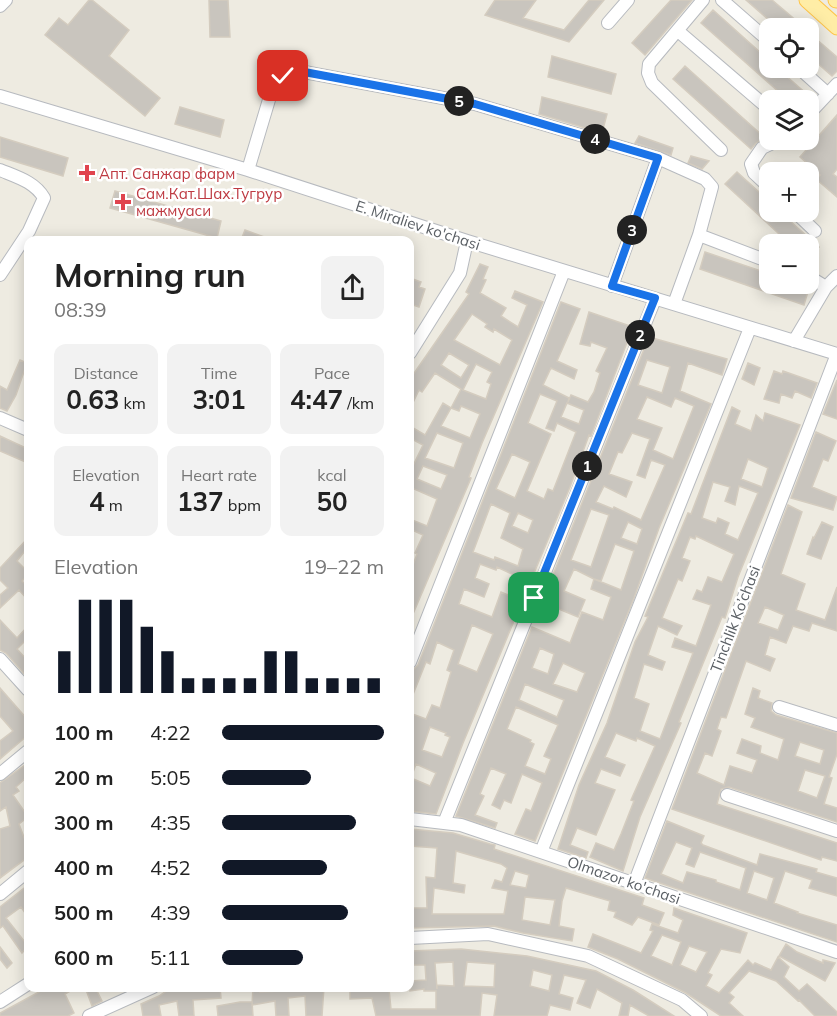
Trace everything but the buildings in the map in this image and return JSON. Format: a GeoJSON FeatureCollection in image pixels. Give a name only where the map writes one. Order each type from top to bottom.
{"type":"FeatureCollection","features":[{"type":"Feature","properties":{"kind":"main road"},"geometry":{"type":"LineString","coordinates":[[807,0],[837,27]]}},
{"type":"Feature","properties":{"kind":"street"},"geometry":{"type":"LineString","coordinates":[[0,6],[6,0]]}},
{"type":"Feature","properties":{"kind":"street"},"geometry":{"type":"LineString","coordinates":[[608,23],[628,0]]}},
{"type":"Feature","properties":{"kind":"street"},"geometry":{"type":"LineString","coordinates":[[703,0],[649,64],[648,73],[652,84],[721,150]]}},
{"type":"Feature","properties":{"kind":"street"},"geometry":{"type":"LineString","coordinates":[[722,0],[759,32]]}},
{"type":"Feature","properties":{"kind":"street"},"geometry":{"type":"LineString","coordinates":[[678,31],[759,101]]}},
{"type":"Feature","properties":{"kind":"street"},"geometry":{"type":"LineString","coordinates":[[248,170],[274,83],[283,76],[299,71],[475,104],[658,158],[705,179],[712,187],[699,235],[674,304]]}},
{"type":"Feature","properties":{"kind":"street"},"geometry":{"type":"LineString","coordinates":[[810,78],[828,94]]}},
{"type":"Feature","properties":{"kind":"street"},"geometry":{"type":"LineString","coordinates":[[819,103],[837,84]]}},
{"type":"Feature","properties":{"kind":"street","name":"E. Miraliev ko'chasi"},"geometry":{"type":"LineString","coordinates":[[0,96],[248,170],[467,241],[837,354]]}},
{"type":"Feature","properties":{"kind":"street"},"geometry":{"type":"LineString","coordinates":[[759,178],[754,173],[751,164],[761,150]]}},
{"type":"Feature","properties":{"kind":"street"},"geometry":{"type":"LineString","coordinates":[[612,286],[658,158]]}},
{"type":"Feature","properties":{"kind":"street"},"geometry":{"type":"LineString","coordinates":[[0,170],[29,183],[39,190],[44,198],[26,236]]}},
{"type":"Feature","properties":{"kind":"street"},"geometry":{"type":"LineString","coordinates":[[806,222],[815,231]]}},
{"type":"Feature","properties":{"kind":"street"},"geometry":{"type":"LineString","coordinates":[[699,235],[759,258]]}},
{"type":"Feature","properties":{"kind":"street"},"geometry":{"type":"LineString","coordinates":[[0,275],[24,239]]}},
{"type":"Feature","properties":{"kind":"street"},"geometry":{"type":"LineString","coordinates":[[414,347],[460,273],[467,241]]}},
{"type":"Feature","properties":{"kind":"street"},"geometry":{"type":"LineString","coordinates":[[414,652],[564,271]]}},
{"type":"Feature","properties":{"kind":"street"},"geometry":{"type":"LineString","coordinates":[[794,341],[826,287],[837,276]]}},
{"type":"Feature","properties":{"kind":"street"},"geometry":{"type":"LineString","coordinates":[[819,283],[826,287]]}},
{"type":"Feature","properties":{"kind":"street"},"geometry":{"type":"LineString","coordinates":[[444,823],[655,298]]}},
{"type":"Feature","properties":{"kind":"street"},"geometry":{"type":"LineString","coordinates":[[541,852],[750,328]]}},
{"type":"Feature","properties":{"kind":"street","name":"Tinchlik Ko’chasi"},"geometry":{"type":"LineString","coordinates":[[634,884],[837,354]]}},
{"type":"Feature","properties":{"kind":"street"},"geometry":{"type":"LineString","coordinates":[[0,418],[24,428]]}},
{"type":"Feature","properties":{"kind":"street"},"geometry":{"type":"LineString","coordinates":[[0,659],[24,686]]}},
{"type":"Feature","properties":{"kind":"street"},"geometry":{"type":"LineString","coordinates":[[779,707],[837,725]]}},
{"type":"Feature","properties":{"kind":"street"},"geometry":{"type":"LineString","coordinates":[[0,774],[24,754]]}},
{"type":"Feature","properties":{"kind":"street"},"geometry":{"type":"LineString","coordinates":[[727,795],[837,831]]}},
{"type":"Feature","properties":{"kind":"street","name":"Olmazor ko'chasi"},"geometry":{"type":"LineString","coordinates":[[414,819],[461,825],[837,952]]}},
{"type":"Feature","properties":{"kind":"street"},"geometry":{"type":"LineString","coordinates":[[0,894],[24,874]]}},
{"type":"Feature","properties":{"kind":"street"},"geometry":{"type":"LineString","coordinates":[[414,938],[488,934],[588,956],[682,1000],[701,1016]]}},
{"type":"Feature","properties":{"kind":"street"},"geometry":{"type":"LineString","coordinates":[[0,1002],[24,987]]}},
{"type":"Feature","properties":{"kind":"street"},"geometry":{"type":"LineString","coordinates":[[89,1016],[142,992]]}},
{"type":"Feature","properties":{"kind":"place","name":"Апт. Санжар фарм"},"geometry":{"type":"Point","coordinates":[87,173]}},
{"type":"Feature","properties":{"kind":"place","name":"Сам.Кат.Шах.Тугрур мажмуаси"},"geometry":{"type":"Point","coordinates":[123,202]}},
{"type":"Feature","properties":{"kind":"route"},"geometry":{"type":"LineString","coordinates":[[283,76],[299,71],[475,104],[658,158],[612,286],[655,298],[534,598]]}}]}
